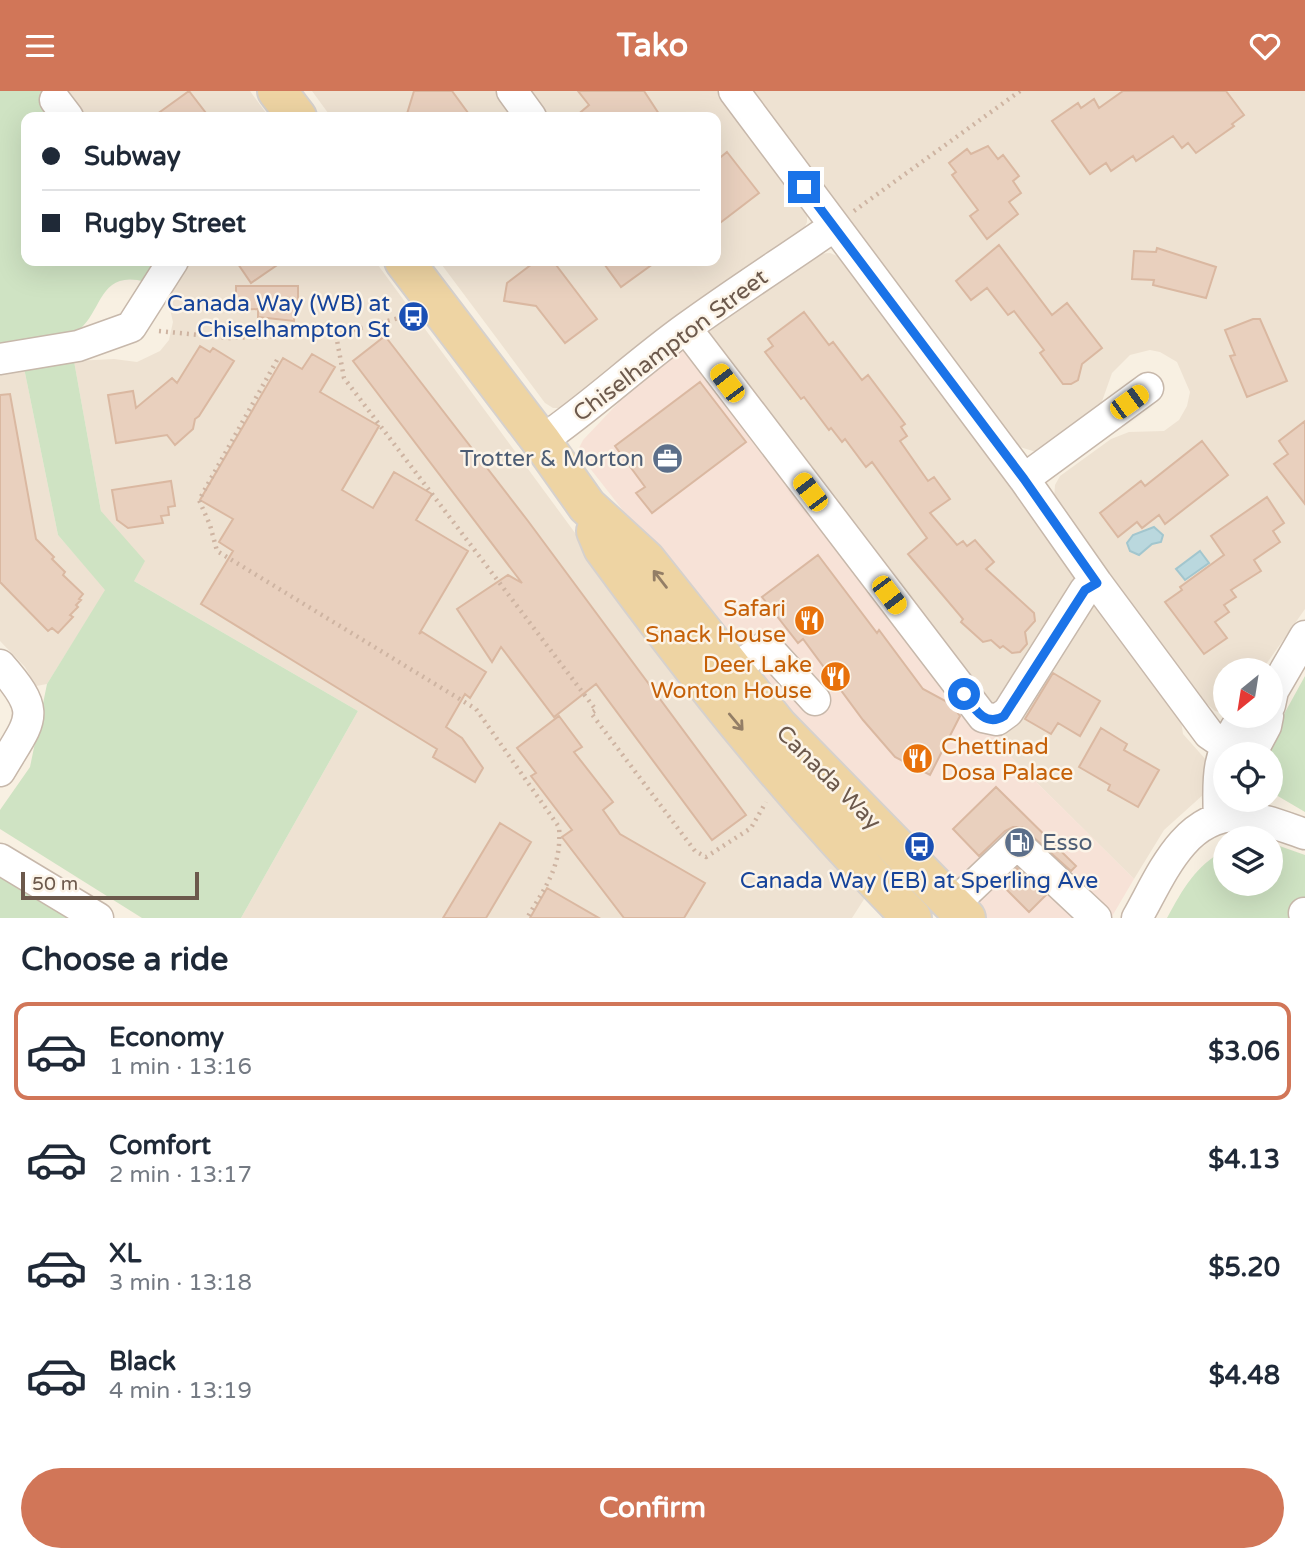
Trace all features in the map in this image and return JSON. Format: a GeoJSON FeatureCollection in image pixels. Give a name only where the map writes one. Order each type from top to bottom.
{"type":"FeatureCollection","features":[{"type":"Feature","properties":{"kind":"main road"},"geometry":{"type":"LineString","coordinates":[[277,91],[293,112]]}},
{"type":"Feature","properties":{"kind":"main road","name":"Canada Way"},"geometry":{"type":"LineString","coordinates":[[408,266],[541,440],[587,506],[646,560],[732,671],[827,779],[889,837],[960,912]]}},
{"type":"Feature","properties":{"kind":"main road","name":"Canada Way"},"geometry":{"type":"LineString","coordinates":[[587,506],[603,548],[717,700],[854,860],[912,918]]}},
{"type":"Feature","properties":{"kind":"street"},"geometry":{"type":"LineString","coordinates":[[512,91],[527,112]]}},
{"type":"Feature","properties":{"kind":"street"},"geometry":{"type":"LineString","coordinates":[[734,91],[833,227],[1024,479],[1209,734],[1224,742]]}},
{"type":"Feature","properties":{"kind":"street","name":"Chiselhampton Street"},"geometry":{"type":"LineString","coordinates":[[541,440],[579,415],[633,368],[686,328],[833,227]]}},
{"type":"Feature","properties":{"kind":"street"},"geometry":{"type":"LineString","coordinates":[[0,359],[78,346],[131,327],[170,266]]}},
{"type":"Feature","properties":{"kind":"street"},"geometry":{"type":"LineString","coordinates":[[686,328],[983,717],[997,720],[1008,712],[1085,590],[1097,583]]}},
{"type":"Feature","properties":{"kind":"street"},"geometry":{"type":"LineString","coordinates":[[1024,479],[1148,388]]}},
{"type":"Feature","properties":{"kind":"street"},"geometry":{"type":"LineString","coordinates":[[1283,678],[1305,636]]}},
{"type":"Feature","properties":{"kind":"street"},"geometry":{"type":"LineString","coordinates":[[732,671],[766,646],[815,700]]}},
{"type":"Feature","properties":{"kind":"street"},"geometry":{"type":"LineString","coordinates":[[0,664],[22,689],[30,713],[27,725],[0,771]]}},
{"type":"Feature","properties":{"kind":"street"},"geometry":{"type":"LineString","coordinates":[[1247,742],[1264,728]]}},
{"type":"Feature","properties":{"kind":"street"},"geometry":{"type":"LineString","coordinates":[[1219,812],[1219,818]]}},
{"type":"Feature","properties":{"kind":"street"},"geometry":{"type":"LineString","coordinates":[[1137,918],[1187,836],[1219,818],[1238,812]]}},
{"type":"Feature","properties":{"kind":"street"},"geometry":{"type":"LineString","coordinates":[[1254,812],[1305,834]]}},
{"type":"Feature","properties":{"kind":"street"},"geometry":{"type":"LineString","coordinates":[[960,912],[1017,844],[1096,918]]}},
{"type":"Feature","properties":{"kind":"street"},"geometry":{"type":"LineString","coordinates":[[0,859],[98,918]]}},
{"type":"Feature","properties":{"kind":"path"},"geometry":{"type":"LineString","coordinates":[[833,227],[1020,91]]}},
{"type":"Feature","properties":{"kind":"path"},"geometry":{"type":"LineString","coordinates":[[131,327],[229,338],[336,335],[404,319]]}},
{"type":"Feature","properties":{"kind":"path"},"geometry":{"type":"LineString","coordinates":[[336,335],[344,378],[596,710],[591,713],[695,851],[706,857],[751,828],[760,812]]}},
{"type":"Feature","properties":{"kind":"path"},"geometry":{"type":"LineString","coordinates":[[277,360],[199,500],[217,551],[476,709],[559,827],[561,847],[556,868],[527,918]]}},
{"type":"Feature","properties":{"kind":"shaded area"},"geometry":{"type":"Polygon","coordinates":[[[68,91],[250,91],[265,112],[64,112],[55,100],[68,91]]]}},
{"type":"Feature","properties":{"kind":"shaded area"},"geometry":{"type":"Polygon","coordinates":[[[312,91],[719,91],[807,210],[807,222],[802,234],[564,408],[553,408],[545,403],[443,266],[721,266],[721,112],[327,112],[312,91]]]}},
{"type":"Feature","properties":{"kind":"shaded area"},"geometry":{"type":"Polygon","coordinates":[[[746,91],[1305,91],[1305,609],[1270,658],[1213,658],[1213,709],[1054,498],[1055,485],[1060,476],[1111,439],[1129,432],[1164,431],[1179,420],[1187,406],[1190,392],[1177,362],[1160,352],[1150,350],[1130,355],[1112,373],[1100,407],[1036,452],[1014,445],[746,91]]]}},
{"type":"Feature","properties":{"kind":"shaded area"},"geometry":{"type":"Polygon","coordinates":[[[830,253],[849,261],[1085,590],[1180,714],[1183,734],[1208,762],[1204,794],[1164,830],[1134,879],[1003,749],[997,720],[694,339],[817,254],[830,253]]]}},
{"type":"Feature","properties":{"kind":"shaded area"},"geometry":{"type":"Polygon","coordinates":[[[171,266],[379,266],[645,628],[868,893],[852,918],[241,918],[358,711],[134,581],[101,511],[74,361],[114,359],[137,362],[160,351],[169,340],[173,322],[168,301],[161,292],[171,266]]]}},
{"type":"Feature","properties":{"kind":"shaded area"},"geometry":{"type":"Polygon","coordinates":[[[694,339],[997,720],[1003,749],[1134,879],[1111,918],[984,918],[824,754],[717,631],[589,467],[579,448],[583,440],[637,383],[694,339]]]}},
{"type":"Feature","properties":{"kind":"shaded area"},"geometry":{"type":"Polygon","coordinates":[[[24,368],[58,535],[106,590],[47,684],[36,686],[25,667],[0,641],[0,372],[24,368]]]}},
{"type":"Feature","properties":{"kind":"green space"},"geometry":{"type":"Polygon","coordinates":[[[0,91],[68,91],[56,100],[64,112],[21,112],[21,266],[166,266],[146,282],[119,281],[110,286],[79,330],[0,345],[0,91]]]}},
{"type":"Feature","properties":{"kind":"green space"},"geometry":{"type":"Polygon","coordinates":[[[74,361],[101,511],[145,561],[134,581],[358,711],[241,918],[142,918],[0,829],[0,810],[30,767],[47,684],[105,590],[58,535],[24,368],[74,361]]]}},
{"type":"Feature","properties":{"kind":"green space"},"geometry":{"type":"Polygon","coordinates":[[[1305,676],[1305,812],[1283,799],[1283,742],[1269,742],[1276,728],[1283,728],[1283,716],[1305,676]]]}},
{"type":"Feature","properties":{"kind":"green space"},"geometry":{"type":"Polygon","coordinates":[[[1283,847],[1305,855],[1305,918],[1167,918],[1184,888],[1213,858],[1213,896],[1283,896],[1283,847]]]}},
{"type":"Feature","properties":{"kind":"green space"},"geometry":{"type":"Polygon","coordinates":[[[0,871],[79,918],[0,918],[0,871]]]}},
{"type":"Feature","properties":{"kind":"water"},"geometry":{"type":"Polygon","coordinates":[[[1154,527],[1163,535],[1161,542],[1152,544],[1139,555],[1130,551],[1127,543],[1133,535],[1154,527]]]}},
{"type":"Feature","properties":{"kind":"water"},"geometry":{"type":"Polygon","coordinates":[[[1200,551],[1209,563],[1185,580],[1176,569],[1200,551]]]}},
{"type":"Feature","properties":{"kind":"building"},"geometry":{"type":"Polygon","coordinates":[[[189,91],[205,112],[160,112],[189,91]]]}},
{"type":"Feature","properties":{"kind":"building"},"geometry":{"type":"Polygon","coordinates":[[[414,91],[452,91],[467,112],[408,112],[414,91]]]}},
{"type":"Feature","properties":{"kind":"building"},"geometry":{"type":"Polygon","coordinates":[[[578,91],[644,91],[658,112],[581,112],[589,105],[578,91]]]}},
{"type":"Feature","properties":{"kind":"building"},"geometry":{"type":"Polygon","coordinates":[[[1123,91],[1226,91],[1244,115],[1232,124],[1234,126],[1196,153],[1188,143],[1182,148],[1173,136],[1136,161],[1133,156],[1111,171],[1106,163],[1090,174],[1052,121],[1078,103],[1081,108],[1094,99],[1099,108],[1123,91]]]}},
{"type":"Feature","properties":{"kind":"building"},"geometry":{"type":"Polygon","coordinates":[[[988,146],[998,159],[1003,155],[1019,176],[1013,181],[1021,193],[1009,202],[1018,214],[987,239],[970,216],[978,210],[952,175],[956,172],[949,163],[967,149],[971,154],[988,146]]]}},
{"type":"Feature","properties":{"kind":"building"},"geometry":{"type":"Polygon","coordinates":[[[727,152],[759,193],[721,222],[721,157],[727,152]]]}},
{"type":"Feature","properties":{"kind":"building"},"geometry":{"type":"Polygon","coordinates":[[[999,245],[1052,315],[1067,303],[1102,348],[1082,364],[1078,380],[1071,384],[1063,384],[1040,353],[1044,350],[1014,311],[1008,315],[987,288],[971,300],[956,281],[999,245]]]}},
{"type":"Feature","properties":{"kind":"building"},"geometry":{"type":"Polygon","coordinates":[[[1157,248],[1216,267],[1206,298],[1153,285],[1154,280],[1132,279],[1134,251],[1156,252],[1157,248]]]}},
{"type":"Feature","properties":{"kind":"building"},"geometry":{"type":"Polygon","coordinates":[[[239,266],[276,266],[251,283],[239,266]]]}},
{"type":"Feature","properties":{"kind":"building"},"geometry":{"type":"Polygon","coordinates":[[[529,266],[557,266],[597,319],[565,343],[536,306],[504,301],[507,283],[529,266]]]}},
{"type":"Feature","properties":{"kind":"building"},"geometry":{"type":"Polygon","coordinates":[[[606,266],[650,266],[621,287],[606,266]]]}},
{"type":"Feature","properties":{"kind":"building"},"geometry":{"type":"Polygon","coordinates":[[[236,286],[298,286],[298,307],[294,321],[258,317],[258,309],[236,310],[236,286]]]}},
{"type":"Feature","properties":{"kind":"building"},"geometry":{"type":"Polygon","coordinates":[[[804,312],[829,345],[833,342],[862,380],[868,375],[905,424],[901,427],[907,436],[900,441],[928,481],[934,477],[950,499],[930,513],[957,545],[963,541],[967,546],[975,540],[994,562],[986,569],[1034,613],[1035,621],[1025,632],[1027,644],[1020,652],[1012,653],[991,640],[983,642],[961,622],[963,619],[908,554],[927,538],[872,462],[866,467],[845,439],[842,442],[831,428],[829,430],[765,352],[773,346],[768,339],[804,312]]]}},
{"type":"Feature","properties":{"kind":"building"},"geometry":{"type":"Polygon","coordinates":[[[1260,319],[1287,381],[1247,397],[1230,356],[1235,355],[1225,330],[1260,319]]]}},
{"type":"Feature","properties":{"kind":"building"},"geometry":{"type":"Polygon","coordinates":[[[385,336],[528,521],[746,815],[712,840],[596,684],[554,717],[501,647],[492,662],[457,609],[508,575],[522,583],[353,361],[385,336]]]}},
{"type":"Feature","properties":{"kind":"building"},"geometry":{"type":"Polygon","coordinates":[[[200,346],[210,352],[213,348],[234,361],[195,419],[193,429],[175,445],[167,435],[116,443],[108,395],[133,391],[136,408],[172,378],[177,383],[200,346]]]}},
{"type":"Feature","properties":{"kind":"building"},"geometry":{"type":"Polygon","coordinates":[[[312,354],[335,367],[320,392],[379,426],[342,490],[373,508],[394,472],[432,494],[416,520],[468,551],[419,634],[422,632],[486,672],[470,698],[465,694],[446,727],[462,738],[483,768],[475,782],[433,757],[437,749],[201,604],[233,551],[219,542],[233,519],[200,500],[283,358],[302,369],[312,354]]]}},
{"type":"Feature","properties":{"kind":"building"},"geometry":{"type":"Polygon","coordinates":[[[700,382],[746,442],[652,513],[636,493],[645,487],[615,446],[700,382]]]}},
{"type":"Feature","properties":{"kind":"building"},"geometry":{"type":"Polygon","coordinates":[[[10,394],[36,539],[54,557],[52,559],[65,572],[63,575],[83,594],[76,605],[78,607],[70,615],[73,617],[58,633],[52,628],[48,631],[0,582],[0,395],[10,394]]]}},
{"type":"Feature","properties":{"kind":"building"},"geometry":{"type":"Polygon","coordinates":[[[1305,421],[1305,504],[1274,464],[1288,454],[1279,441],[1305,421]]]}},
{"type":"Feature","properties":{"kind":"building"},"geometry":{"type":"Polygon","coordinates":[[[1202,441],[1228,475],[1165,524],[1159,515],[1142,528],[1137,522],[1118,537],[1100,513],[1141,481],[1145,486],[1202,441]]]}},
{"type":"Feature","properties":{"kind":"building"},"geometry":{"type":"Polygon","coordinates":[[[171,481],[175,506],[168,507],[169,515],[161,516],[163,523],[128,528],[117,520],[112,490],[171,481]]]}},
{"type":"Feature","properties":{"kind":"building"},"geometry":{"type":"Polygon","coordinates":[[[1267,497],[1284,523],[1273,531],[1280,542],[1254,560],[1261,571],[1231,590],[1236,597],[1224,605],[1229,612],[1215,622],[1227,638],[1204,654],[1165,602],[1182,590],[1180,587],[1224,555],[1211,536],[1267,497]]]}},
{"type":"Feature","properties":{"kind":"building"},"geometry":{"type":"Polygon","coordinates":[[[818,555],[923,689],[951,704],[960,716],[930,775],[895,757],[863,720],[803,639],[798,643],[762,597],[818,555]]]}},
{"type":"Feature","properties":{"kind":"building"},"geometry":{"type":"Polygon","coordinates":[[[1053,673],[1100,701],[1080,736],[1058,723],[1051,734],[1025,719],[1053,673]]]}},
{"type":"Feature","properties":{"kind":"building"},"geometry":{"type":"Polygon","coordinates":[[[559,716],[582,747],[574,752],[613,802],[603,810],[620,834],[705,883],[684,918],[624,918],[562,837],[572,830],[531,776],[536,773],[517,748],[559,716]]]}},
{"type":"Feature","properties":{"kind":"building"},"geometry":{"type":"Polygon","coordinates":[[[1101,728],[1127,744],[1124,750],[1159,770],[1138,807],[1108,790],[1110,785],[1079,767],[1101,728]]]}},
{"type":"Feature","properties":{"kind":"building"},"geometry":{"type":"Polygon","coordinates":[[[996,787],[1076,866],[1071,871],[1022,827],[1005,831],[979,856],[953,829],[996,787]]]}},
{"type":"Feature","properties":{"kind":"building"},"geometry":{"type":"Polygon","coordinates":[[[500,823],[531,842],[486,918],[443,918],[500,823]]]}},
{"type":"Feature","properties":{"kind":"building"},"geometry":{"type":"Polygon","coordinates":[[[1017,868],[1046,895],[1029,912],[1001,884],[1017,868]]]}},
{"type":"Feature","properties":{"kind":"building"},"geometry":{"type":"Polygon","coordinates":[[[547,888],[599,918],[530,918],[547,888]]]}},
{"type":"Feature","properties":{"kind":"place","name":"Canada Way (WB) at Chiselhampton St"},"geometry":{"type":"Point","coordinates":[413,316]}},
{"type":"Feature","properties":{"kind":"place","name":"Trotter & Morton"},"geometry":{"type":"Point","coordinates":[667,458]}},
{"type":"Feature","properties":{"kind":"place","name":"Safari Snack House"},"geometry":{"type":"Point","coordinates":[809,621]}},
{"type":"Feature","properties":{"kind":"place","name":"Deer Lake Wonton House"},"geometry":{"type":"Point","coordinates":[835,677]}},
{"type":"Feature","properties":{"kind":"place","name":"Chettinad Dosa Palace"},"geometry":{"type":"Point","coordinates":[918,759]}},
{"type":"Feature","properties":{"kind":"place","name":"Esso"},"geometry":{"type":"Point","coordinates":[1019,842]}},
{"type":"Feature","properties":{"kind":"place","name":"Canada Way (EB) at Sperling Ave"},"geometry":{"type":"Point","coordinates":[919,846]}},
{"type":"Feature","properties":{"kind":"route"},"geometry":{"type":"LineString","coordinates":[[804,187],[1024,479],[1097,583],[1085,590],[1004,716],[997,720],[987,719],[979,714],[964,694]]}}]}
